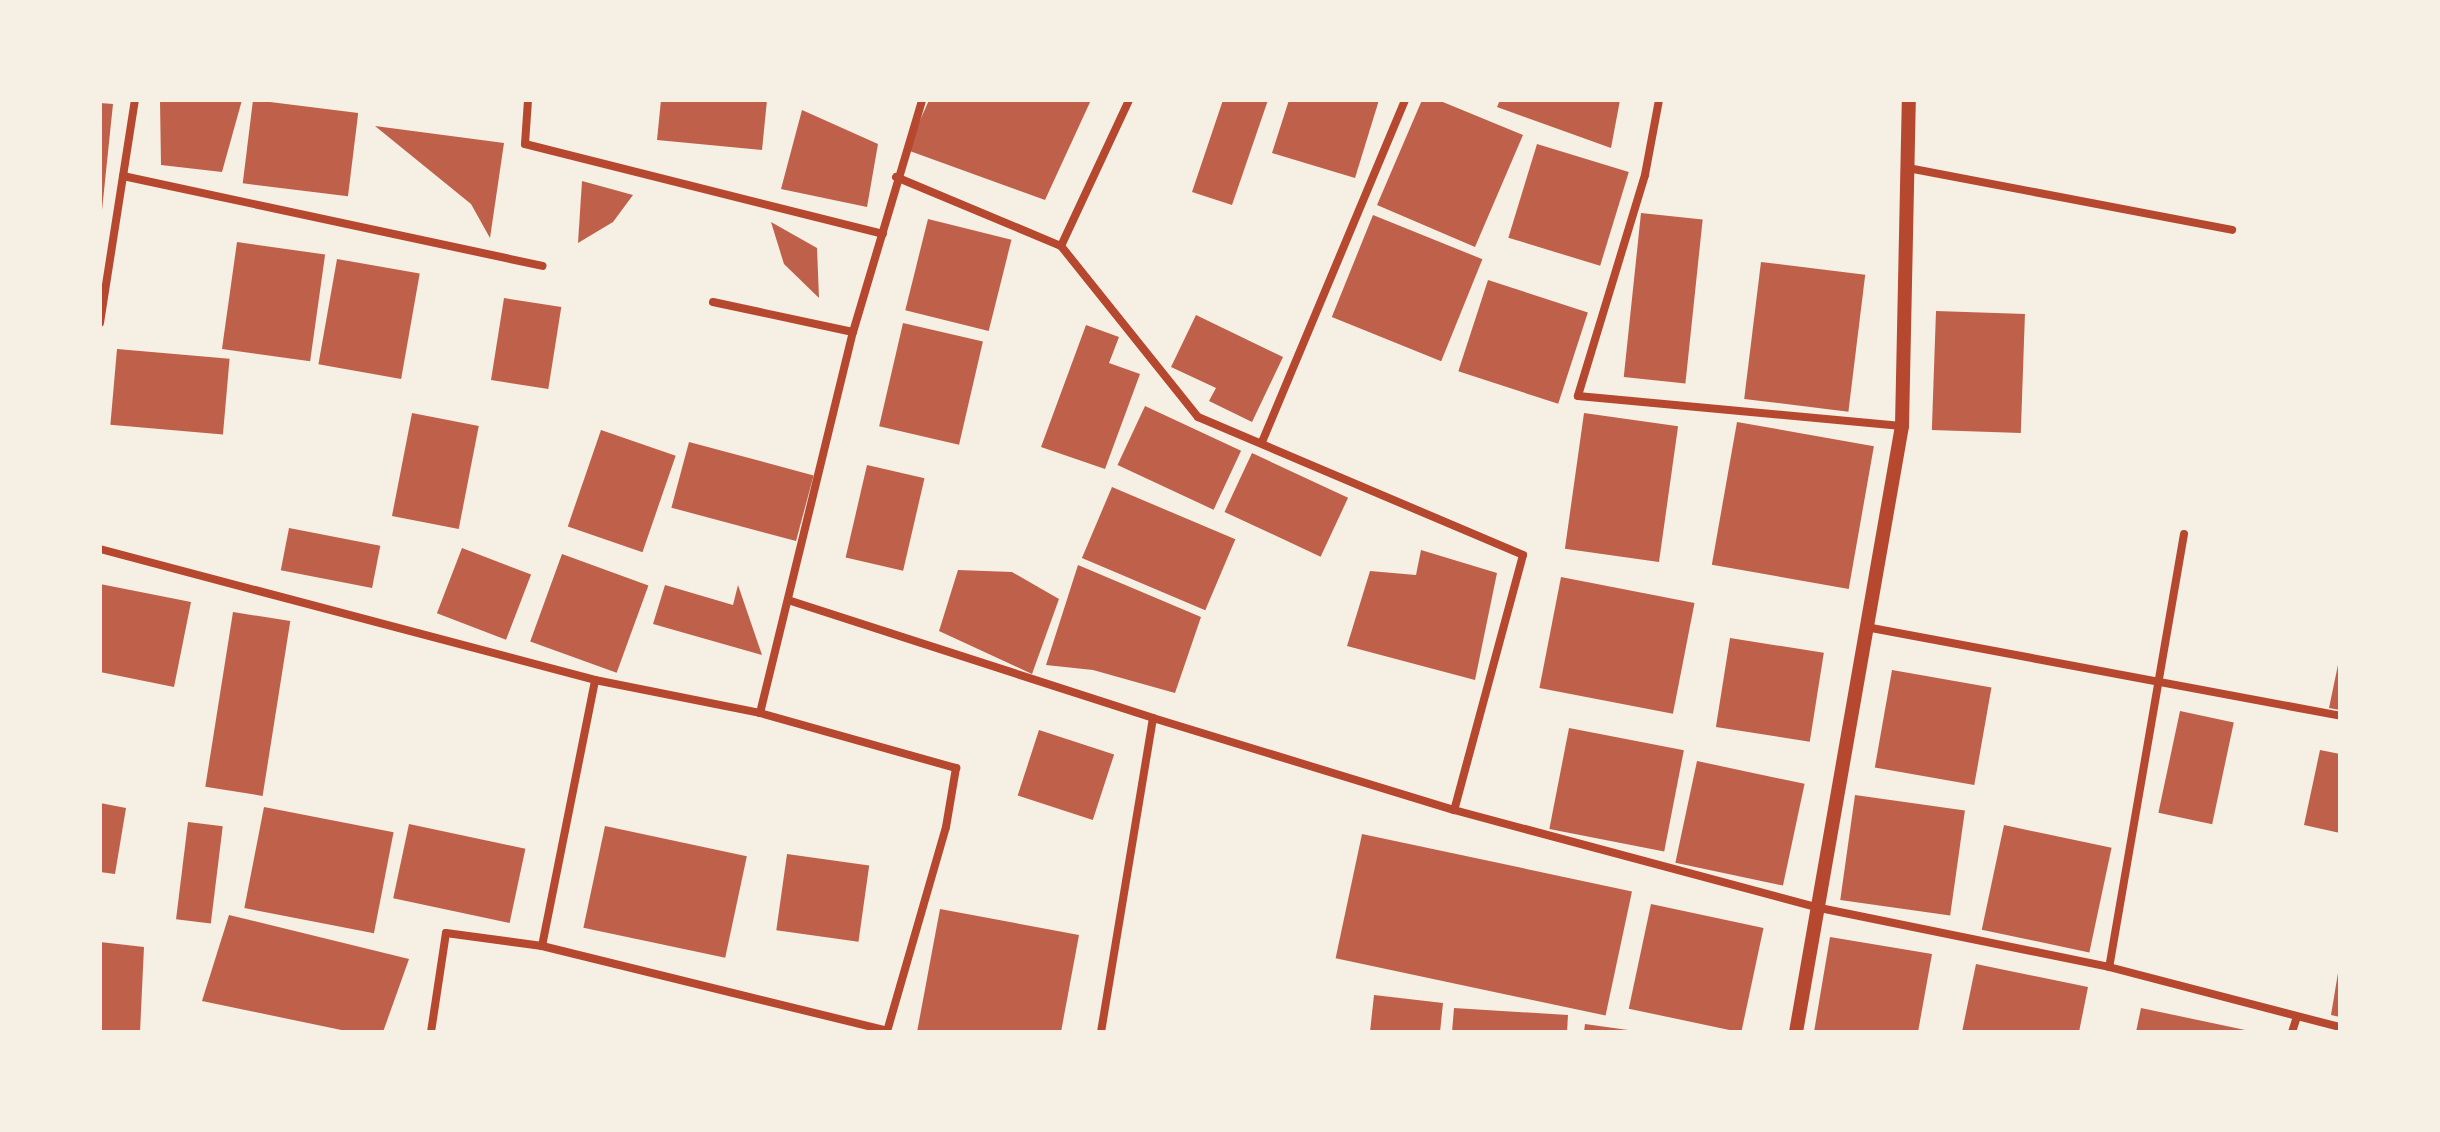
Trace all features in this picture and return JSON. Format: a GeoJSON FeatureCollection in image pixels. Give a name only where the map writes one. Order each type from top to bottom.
{"type":"FeatureCollection","features":[{"type":"Feature","properties":{"kind":"street"},"geometry":{"type":"LineString","coordinates":[[100,323],[135,100]]}},
{"type":"Feature","properties":{"kind":"street"},"geometry":{"type":"LineString","coordinates":[[528,100],[525,144],[883,234]]}},
{"type":"Feature","properties":{"kind":"street"},"geometry":{"type":"LineString","coordinates":[[760,713],[791,601],[853,332],[883,234],[896,177],[922,100]]}},
{"type":"Feature","properties":{"kind":"street"},"geometry":{"type":"LineString","coordinates":[[1061,246],[1129,100]]}},
{"type":"Feature","properties":{"kind":"street"},"geometry":{"type":"LineString","coordinates":[[1262,442],[1405,100]]}},
{"type":"Feature","properties":{"kind":"street"},"geometry":{"type":"LineString","coordinates":[[1659,100],[1645,175],[1578,396],[1902,426]]}},
{"type":"Feature","properties":{"kind":"street"},"geometry":{"type":"LineString","coordinates":[[1796,1032],[1815,907],[1902,426],[1909,100]]}},
{"type":"Feature","properties":{"kind":"street"},"geometry":{"type":"LineString","coordinates":[[1908,168],[2232,230]]}},
{"type":"Feature","properties":{"kind":"street"},"geometry":{"type":"LineString","coordinates":[[123,176],[542,266]]}},
{"type":"Feature","properties":{"kind":"street"},"geometry":{"type":"LineString","coordinates":[[896,177],[1061,246],[1198,417],[1523,555],[1454,810]]}},
{"type":"Feature","properties":{"kind":"street"},"geometry":{"type":"LineString","coordinates":[[713,302],[853,332]]}},
{"type":"Feature","properties":{"kind":"street"},"geometry":{"type":"LineString","coordinates":[[2109,967],[2184,534]]}},
{"type":"Feature","properties":{"kind":"street"},"geometry":{"type":"LineString","coordinates":[[100,549],[595,680],[760,713],[956,768],[946,827],[887,1031],[542,946],[446,933],[431,1032]]}},
{"type":"Feature","properties":{"kind":"street"},"geometry":{"type":"LineString","coordinates":[[791,601],[1153,718],[1454,810],[1815,907],[2109,967],[2340,1027]]}},
{"type":"Feature","properties":{"kind":"street"},"geometry":{"type":"LineString","coordinates":[[1865,627],[2159,678],[2340,716]]}},
{"type":"Feature","properties":{"kind":"street"},"geometry":{"type":"LineString","coordinates":[[542,946],[595,680]]}},
{"type":"Feature","properties":{"kind":"street"},"geometry":{"type":"LineString","coordinates":[[1101,1032],[1153,718]]}},
{"type":"Feature","properties":{"kind":"street"},"geometry":{"type":"LineString","coordinates":[[2292,1032],[2297,1017]]}},
{"type":"Feature","properties":{"kind":"building"},"geometry":{"type":"Polygon","coordinates":[[[160,100],[242,100],[222,172],[161,165],[160,100]]]}},
{"type":"Feature","properties":{"kind":"building"},"geometry":{"type":"Polygon","coordinates":[[[253,100],[358,113],[348,196],[243,183],[253,100]]]}},
{"type":"Feature","properties":{"kind":"building"},"geometry":{"type":"Polygon","coordinates":[[[661,100],[767,100],[762,150],[657,140],[661,100]]]}},
{"type":"Feature","properties":{"kind":"building"},"geometry":{"type":"Polygon","coordinates":[[[929,100],[1091,100],[1045,200],[907,150],[929,100]]]}},
{"type":"Feature","properties":{"kind":"building"},"geometry":{"type":"Polygon","coordinates":[[[1223,100],[1268,100],[1232,205],[1192,192],[1223,100]]]}},
{"type":"Feature","properties":{"kind":"building"},"geometry":{"type":"Polygon","coordinates":[[[1289,100],[1379,100],[1355,178],[1272,153],[1289,100]]]}},
{"type":"Feature","properties":{"kind":"building"},"geometry":{"type":"Polygon","coordinates":[[[1422,100],[1438,100],[1523,135],[1475,247],[1377,205],[1422,100]]]}},
{"type":"Feature","properties":{"kind":"building"},"geometry":{"type":"Polygon","coordinates":[[[1500,100],[1620,100],[1611,148],[1497,107],[1500,100]]]}},
{"type":"Feature","properties":{"kind":"building"},"geometry":{"type":"Polygon","coordinates":[[[100,103],[113,104],[102,210],[100,210],[100,103]]]}},
{"type":"Feature","properties":{"kind":"building"},"geometry":{"type":"Polygon","coordinates":[[[802,110],[878,144],[867,207],[781,189],[802,110]]]}},
{"type":"Feature","properties":{"kind":"building"},"geometry":{"type":"Polygon","coordinates":[[[375,126],[504,143],[490,238],[471,204],[375,126]]]}},
{"type":"Feature","properties":{"kind":"building"},"geometry":{"type":"Polygon","coordinates":[[[1537,144],[1629,172],[1600,266],[1508,238],[1537,144]]]}},
{"type":"Feature","properties":{"kind":"building"},"geometry":{"type":"Polygon","coordinates":[[[582,181],[633,195],[613,222],[578,243],[582,181]]]}},
{"type":"Feature","properties":{"kind":"building"},"geometry":{"type":"Polygon","coordinates":[[[1641,213],[1703,219],[1685,384],[1624,377],[1641,213]]]}},
{"type":"Feature","properties":{"kind":"building"},"geometry":{"type":"Polygon","coordinates":[[[1373,215],[1482,259],[1441,361],[1332,317],[1373,215]]]}},
{"type":"Feature","properties":{"kind":"building"},"geometry":{"type":"Polygon","coordinates":[[[928,219],[1011,240],[989,331],[905,310],[928,219]]]}},
{"type":"Feature","properties":{"kind":"building"},"geometry":{"type":"Polygon","coordinates":[[[771,222],[817,248],[819,298],[784,264],[771,222]]]}},
{"type":"Feature","properties":{"kind":"building"},"geometry":{"type":"Polygon","coordinates":[[[237,242],[325,254],[310,361],[222,349],[237,242]]]}},
{"type":"Feature","properties":{"kind":"building"},"geometry":{"type":"Polygon","coordinates":[[[337,259],[420,274],[401,379],[318,364],[337,259]]]}},
{"type":"Feature","properties":{"kind":"building"},"geometry":{"type":"Polygon","coordinates":[[[1761,262],[1865,275],[1848,412],[1744,399],[1761,262]]]}},
{"type":"Feature","properties":{"kind":"building"},"geometry":{"type":"Polygon","coordinates":[[[1488,280],[1588,312],[1558,404],[1458,371],[1488,280]]]}},
{"type":"Feature","properties":{"kind":"building"},"geometry":{"type":"Polygon","coordinates":[[[504,298],[561,307],[548,389],[491,380],[504,298]]]}},
{"type":"Feature","properties":{"kind":"building"},"geometry":{"type":"Polygon","coordinates":[[[1936,311],[2025,314],[2021,433],[1932,430],[1936,311]]]}},
{"type":"Feature","properties":{"kind":"building"},"geometry":{"type":"Polygon","coordinates":[[[1196,315],[1283,357],[1252,422],[1209,401],[1216,388],[1171,367],[1196,315]]]}},
{"type":"Feature","properties":{"kind":"building"},"geometry":{"type":"Polygon","coordinates":[[[903,323],[983,341],[959,445],[879,426],[903,323]]]}},
{"type":"Feature","properties":{"kind":"building"},"geometry":{"type":"Polygon","coordinates":[[[1086,325],[1119,337],[1109,363],[1140,374],[1105,469],[1041,447],[1086,325]]]}},
{"type":"Feature","properties":{"kind":"building"},"geometry":{"type":"Polygon","coordinates":[[[117,349],[230,359],[223,435],[110,425],[117,349]]]}},
{"type":"Feature","properties":{"kind":"building"},"geometry":{"type":"Polygon","coordinates":[[[1145,406],[1241,451],[1214,510],[1118,465],[1145,406]]]}},
{"type":"Feature","properties":{"kind":"building"},"geometry":{"type":"Polygon","coordinates":[[[412,413],[479,426],[459,529],[392,516],[412,413]]]}},
{"type":"Feature","properties":{"kind":"building"},"geometry":{"type":"Polygon","coordinates":[[[1584,413],[1678,426],[1659,562],[1565,549],[1584,413]]]}},
{"type":"Feature","properties":{"kind":"building"},"geometry":{"type":"Polygon","coordinates":[[[1737,422],[1874,446],[1849,589],[1712,565],[1737,422]]]}},
{"type":"Feature","properties":{"kind":"building"},"geometry":{"type":"Polygon","coordinates":[[[601,430],[676,456],[642,552],[568,526],[601,430]]]}},
{"type":"Feature","properties":{"kind":"building"},"geometry":{"type":"Polygon","coordinates":[[[689,442],[814,475],[796,541],[671,508],[689,442]]]}},
{"type":"Feature","properties":{"kind":"building"},"geometry":{"type":"Polygon","coordinates":[[[1252,453],[1348,498],[1321,557],[1225,512],[1252,453]]]}},
{"type":"Feature","properties":{"kind":"building"},"geometry":{"type":"Polygon","coordinates":[[[867,465],[924,478],[903,571],[846,558],[867,465]]]}},
{"type":"Feature","properties":{"kind":"building"},"geometry":{"type":"Polygon","coordinates":[[[1112,487],[1235,539],[1205,610],[1082,558],[1112,487]]]}},
{"type":"Feature","properties":{"kind":"building"},"geometry":{"type":"Polygon","coordinates":[[[289,528],[380,546],[372,588],[281,570],[289,528]]]}},
{"type":"Feature","properties":{"kind":"building"},"geometry":{"type":"Polygon","coordinates":[[[462,548],[531,575],[506,640],[437,613],[462,548]]]}},
{"type":"Feature","properties":{"kind":"building"},"geometry":{"type":"Polygon","coordinates":[[[1421,550],[1497,573],[1475,680],[1347,646],[1370,571],[1416,575],[1421,550]]]}},
{"type":"Feature","properties":{"kind":"building"},"geometry":{"type":"Polygon","coordinates":[[[562,554],[648,585],[617,673],[530,641],[562,554]]]}},
{"type":"Feature","properties":{"kind":"building"},"geometry":{"type":"Polygon","coordinates":[[[1078,565],[1201,617],[1175,693],[1093,670],[1046,665],[1078,565]]]}},
{"type":"Feature","properties":{"kind":"building"},"geometry":{"type":"Polygon","coordinates":[[[958,570],[1012,572],[1059,599],[1032,674],[939,631],[958,570]]]}},
{"type":"Feature","properties":{"kind":"building"},"geometry":{"type":"Polygon","coordinates":[[[1561,577],[1695,603],[1673,714],[1539,688],[1561,577]]]}},
{"type":"Feature","properties":{"kind":"building"},"geometry":{"type":"Polygon","coordinates":[[[100,584],[191,602],[174,687],[100,672],[100,584]]]}},
{"type":"Feature","properties":{"kind":"building"},"geometry":{"type":"Polygon","coordinates":[[[665,585],[733,605],[738,585],[762,655],[653,624],[665,585]]]}},
{"type":"Feature","properties":{"kind":"building"},"geometry":{"type":"Polygon","coordinates":[[[233,612],[290,621],[263,796],[205,787],[233,612]]]}},
{"type":"Feature","properties":{"kind":"building"},"geometry":{"type":"Polygon","coordinates":[[[1730,638],[1824,653],[1810,742],[1716,727],[1730,638]]]}},
{"type":"Feature","properties":{"kind":"building"},"geometry":{"type":"Polygon","coordinates":[[[2340,660],[2340,710],[2329,708],[2340,660]]]}},
{"type":"Feature","properties":{"kind":"building"},"geometry":{"type":"Polygon","coordinates":[[[1892,670],[1991,688],[1974,785],[1875,767],[1892,670]]]}},
{"type":"Feature","properties":{"kind":"building"},"geometry":{"type":"Polygon","coordinates":[[[2180,711],[2234,722],[2212,824],[2158,813],[2180,711]]]}},
{"type":"Feature","properties":{"kind":"building"},"geometry":{"type":"Polygon","coordinates":[[[1569,728],[1684,750],[1664,851],[1549,829],[1569,728]]]}},
{"type":"Feature","properties":{"kind":"building"},"geometry":{"type":"Polygon","coordinates":[[[1039,730],[1114,754],[1093,820],[1018,796],[1039,730]]]}},
{"type":"Feature","properties":{"kind":"building"},"geometry":{"type":"Polygon","coordinates":[[[2320,750],[2340,754],[2340,833],[2304,825],[2320,750]]]}},
{"type":"Feature","properties":{"kind":"building"},"geometry":{"type":"Polygon","coordinates":[[[1697,761],[1805,784],[1783,886],[1675,863],[1697,761]]]}},
{"type":"Feature","properties":{"kind":"building"},"geometry":{"type":"Polygon","coordinates":[[[1855,795],[1965,810],[1950,915],[1840,900],[1855,795]]]}},
{"type":"Feature","properties":{"kind":"building"},"geometry":{"type":"Polygon","coordinates":[[[100,803],[126,808],[115,874],[100,872],[100,803]]]}},
{"type":"Feature","properties":{"kind":"building"},"geometry":{"type":"Polygon","coordinates":[[[264,807],[394,832],[374,933],[244,908],[264,807]]]}},
{"type":"Feature","properties":{"kind":"building"},"geometry":{"type":"Polygon","coordinates":[[[188,822],[223,826],[211,924],[176,919],[188,822]]]}},
{"type":"Feature","properties":{"kind":"building"},"geometry":{"type":"Polygon","coordinates":[[[409,824],[525,849],[510,923],[393,898],[409,824]]]}},
{"type":"Feature","properties":{"kind":"building"},"geometry":{"type":"Polygon","coordinates":[[[2004,825],[2112,848],[2089,953],[1982,930],[2004,825]]]}},
{"type":"Feature","properties":{"kind":"building"},"geometry":{"type":"Polygon","coordinates":[[[605,826],[747,856],[725,958],[583,928],[605,826]]]}},
{"type":"Feature","properties":{"kind":"building"},"geometry":{"type":"Polygon","coordinates":[[[1362,834],[1632,891],[1606,1016],[1336,958],[1362,834]]]}},
{"type":"Feature","properties":{"kind":"building"},"geometry":{"type":"Polygon","coordinates":[[[787,854],[869,866],[858,942],[776,930],[787,854]]]}},
{"type":"Feature","properties":{"kind":"building"},"geometry":{"type":"Polygon","coordinates":[[[1651,904],[1763,928],[1741,1032],[1629,1009],[1651,904]]]}},
{"type":"Feature","properties":{"kind":"building"},"geometry":{"type":"Polygon","coordinates":[[[940,909],[1079,935],[1061,1032],[917,1032],[940,909]]]}},
{"type":"Feature","properties":{"kind":"building"},"geometry":{"type":"Polygon","coordinates":[[[229,915],[409,959],[383,1032],[351,1032],[202,1001],[229,915]]]}},
{"type":"Feature","properties":{"kind":"building"},"geometry":{"type":"Polygon","coordinates":[[[1830,937],[1932,954],[1918,1032],[1814,1032],[1830,937]]]}},
{"type":"Feature","properties":{"kind":"building"},"geometry":{"type":"Polygon","coordinates":[[[100,942],[144,947],[140,1032],[100,1032],[100,942]]]}},
{"type":"Feature","properties":{"kind":"building"},"geometry":{"type":"Polygon","coordinates":[[[1976,964],[2088,987],[2079,1032],[1962,1032],[1976,964]]]}},
{"type":"Feature","properties":{"kind":"building"},"geometry":{"type":"Polygon","coordinates":[[[2340,973],[2340,1017],[2331,1015],[2340,973]]]}},
{"type":"Feature","properties":{"kind":"building"},"geometry":{"type":"Polygon","coordinates":[[[1374,995],[1443,1003],[1440,1032],[1370,1032],[1374,995]]]}},
{"type":"Feature","properties":{"kind":"building"},"geometry":{"type":"Polygon","coordinates":[[[1454,1008],[1568,1015],[1567,1032],[1452,1032],[1454,1008]]]}},
{"type":"Feature","properties":{"kind":"building"},"geometry":{"type":"Polygon","coordinates":[[[2141,1008],[2250,1031],[2136,1032],[2141,1008]]]}},
{"type":"Feature","properties":{"kind":"building"},"geometry":{"type":"Polygon","coordinates":[[[1585,1024],[1628,1030],[1628,1032],[1584,1032],[1585,1024]]]}}]}
